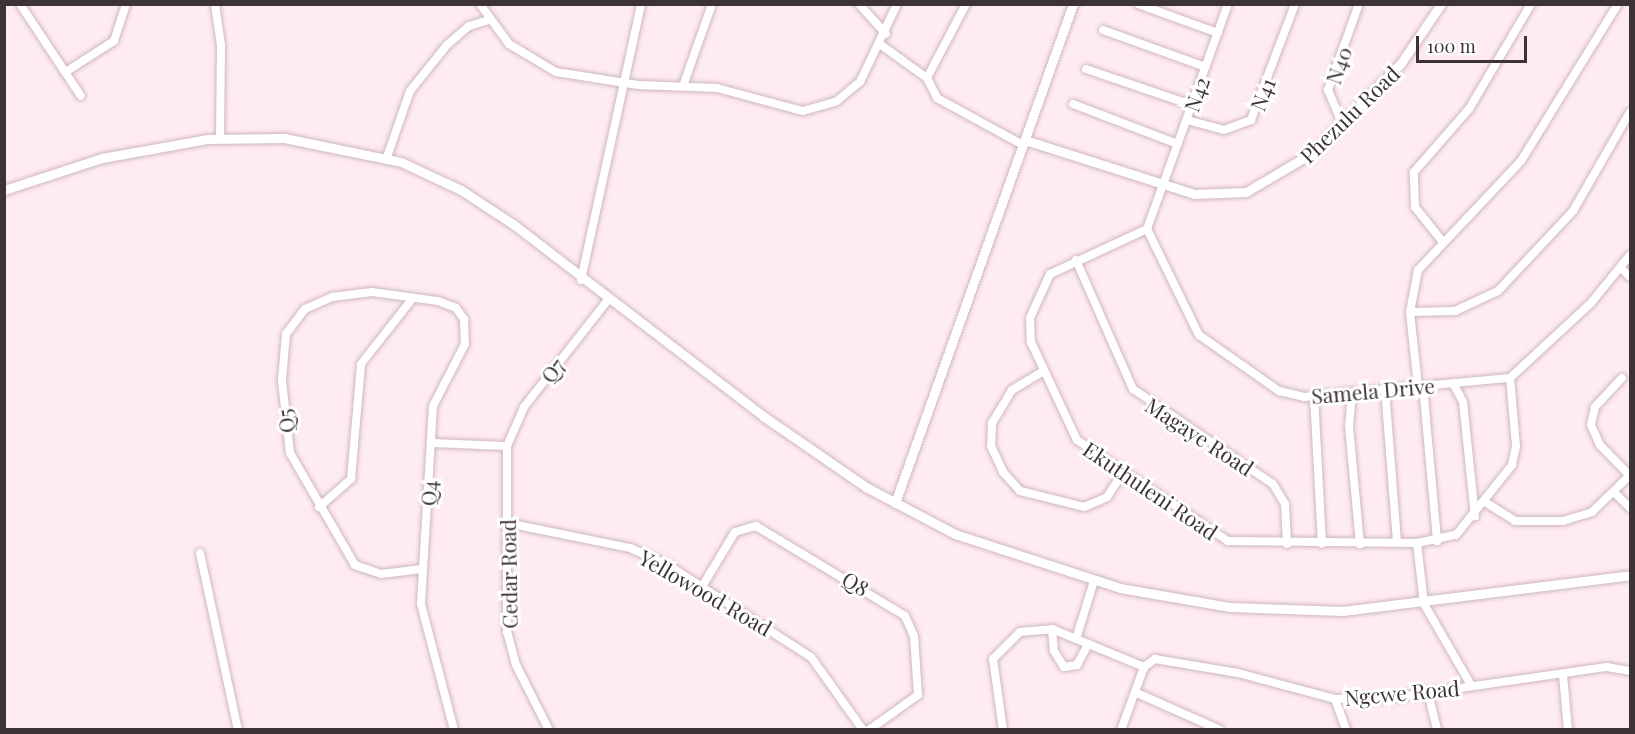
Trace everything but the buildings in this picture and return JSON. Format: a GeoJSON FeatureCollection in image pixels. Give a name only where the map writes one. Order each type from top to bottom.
{"type":"FeatureCollection","features":[{"type":"Feature","properties":{"kind":"street"},"geometry":{"type":"LineString","coordinates":[[20,4],[67,71],[81,96]]}},
{"type":"Feature","properties":{"kind":"street"},"geometry":{"type":"LineString","coordinates":[[67,71],[114,41],[126,4]]}},
{"type":"Feature","properties":{"kind":"street"},"geometry":{"type":"LineString","coordinates":[[215,4],[221,45],[220,138]]}},
{"type":"Feature","properties":{"kind":"street"},"geometry":{"type":"LineString","coordinates":[[480,4],[489,20],[540,66],[627,83],[725,90],[784,110],[816,109],[860,82],[881,45],[897,4]]}},
{"type":"Feature","properties":{"kind":"street"},"geometry":{"type":"LineString","coordinates":[[581,279],[627,83],[641,4]]}},
{"type":"Feature","properties":{"kind":"street"},"geometry":{"type":"LineString","coordinates":[[683,86],[712,4]]}},
{"type":"Feature","properties":{"kind":"street"},"geometry":{"type":"LineString","coordinates":[[860,4],[886,34]]}},
{"type":"Feature","properties":{"kind":"street"},"geometry":{"type":"LineString","coordinates":[[927,78],[966,4]]}},
{"type":"Feature","properties":{"kind":"street"},"geometry":{"type":"LineString","coordinates":[[895,503],[1073,4]]}},
{"type":"Feature","properties":{"kind":"street"},"geometry":{"type":"LineString","coordinates":[[1138,4],[1218,33]]}},
{"type":"Feature","properties":{"kind":"street","name":"N42"},"geometry":{"type":"LineString","coordinates":[[1161,182],[1178,144],[1228,4]]}},
{"type":"Feature","properties":{"kind":"street","name":"N41"},"geometry":{"type":"LineString","coordinates":[[1187,120],[1224,130],[1251,120],[1295,4]]}},
{"type":"Feature","properties":{"kind":"street","name":"N40"},"geometry":{"type":"LineString","coordinates":[[1342,123],[1328,90],[1359,4]]}},
{"type":"Feature","properties":{"kind":"street","name":"Phezulu Road"},"geometry":{"type":"LineString","coordinates":[[1024,143],[1206,196],[1246,192],[1305,159],[1401,63],[1441,4]]}},
{"type":"Feature","properties":{"kind":"street"},"geometry":{"type":"LineString","coordinates":[[1443,242],[1414,207],[1414,172],[1469,108],[1531,4]]}},
{"type":"Feature","properties":{"kind":"street"},"geometry":{"type":"LineString","coordinates":[[1437,541],[1421,386],[1410,312],[1418,270],[1521,161],[1618,4]]}},
{"type":"Feature","properties":{"kind":"street"},"geometry":{"type":"LineString","coordinates":[[387,157],[410,91],[447,45],[469,26],[489,20]]}},
{"type":"Feature","properties":{"kind":"street"},"geometry":{"type":"LineString","coordinates":[[1103,30],[1206,67]]}},
{"type":"Feature","properties":{"kind":"street"},"geometry":{"type":"LineString","coordinates":[[881,45],[927,78],[937,99],[1024,143]]}},
{"type":"Feature","properties":{"kind":"street"},"geometry":{"type":"LineString","coordinates":[[1086,69],[1192,105]]}},
{"type":"Feature","properties":{"kind":"street"},"geometry":{"type":"LineString","coordinates":[[1073,104],[1178,144]]}},
{"type":"Feature","properties":{"kind":"street"},"geometry":{"type":"LineString","coordinates":[[1410,312],[1455,311],[1498,291],[1573,211],[1630,112]]}},
{"type":"Feature","properties":{"kind":"street"},"geometry":{"type":"LineString","coordinates":[[4,190],[133,150],[220,138],[284,138],[387,157],[477,199],[805,447],[895,503],[974,542],[1094,581],[1267,611],[1424,604],[1630,575]]}},
{"type":"Feature","properties":{"kind":"street"},"geometry":{"type":"LineString","coordinates":[[1147,229],[1161,182]]}},
{"type":"Feature","properties":{"kind":"street","name":"Ekuthuleni Road"},"geometry":{"type":"LineString","coordinates":[[1147,229],[1050,274],[1033,309],[1031,342],[1042,372],[1071,433],[1122,474],[1228,541],[1287,544],[1417,543],[1437,541],[1456,535],[1485,502],[1514,456],[1510,378]]}},
{"type":"Feature","properties":{"kind":"street","name":"Samela Drive"},"geometry":{"type":"LineString","coordinates":[[1147,229],[1199,335],[1279,390],[1314,396],[1510,378]]}},
{"type":"Feature","properties":{"kind":"street"},"geometry":{"type":"LineString","coordinates":[[1510,378],[1622,269],[1630,255]]}},
{"type":"Feature","properties":{"kind":"street","name":"Magaye Road"},"geometry":{"type":"LineString","coordinates":[[1076,260],[1133,388],[1273,484],[1285,504],[1287,544]]}},
{"type":"Feature","properties":{"kind":"street"},"geometry":{"type":"LineString","coordinates":[[1622,269],[1630,277]]}},
{"type":"Feature","properties":{"kind":"street","name":"Q5"},"geometry":{"type":"LineString","coordinates":[[413,298],[346,293],[305,309],[288,327],[282,380],[287,440],[339,546],[362,569],[381,574],[423,569]]}},
{"type":"Feature","properties":{"kind":"street"},"geometry":{"type":"LineString","coordinates":[[319,507],[351,479],[361,364],[413,298]]}},
{"type":"Feature","properties":{"kind":"street","name":"Q4"},"geometry":{"type":"LineString","coordinates":[[413,298],[451,304],[466,329],[461,356],[435,399],[423,569],[423,627],[454,729]]}},
{"type":"Feature","properties":{"kind":"street","name":"Q7"},"geometry":{"type":"LineString","coordinates":[[507,446],[524,407],[608,300]]}},
{"type":"Feature","properties":{"kind":"street"},"geometry":{"type":"LineString","coordinates":[[1042,372],[1012,390],[992,423],[991,446],[1008,478],[1031,495],[1084,507],[1107,497],[1122,474]]}},
{"type":"Feature","properties":{"kind":"street"},"geometry":{"type":"LineString","coordinates":[[1485,502],[1515,521],[1552,522],[1592,512],[1630,476],[1600,445],[1591,425],[1594,407],[1622,378]]}},
{"type":"Feature","properties":{"kind":"street"},"geometry":{"type":"LineString","coordinates":[[1454,383],[1463,402],[1474,516]]}},
{"type":"Feature","properties":{"kind":"street"},"geometry":{"type":"LineString","coordinates":[[1385,389],[1397,543]]}},
{"type":"Feature","properties":{"kind":"street"},"geometry":{"type":"LineString","coordinates":[[1352,393],[1349,426],[1360,543]]}},
{"type":"Feature","properties":{"kind":"street"},"geometry":{"type":"LineString","coordinates":[[1314,396],[1322,544]]}},
{"type":"Feature","properties":{"kind":"street"},"geometry":{"type":"LineString","coordinates":[[431,443],[507,446]]}},
{"type":"Feature","properties":{"kind":"street","name":"Cedar Road"},"geometry":{"type":"LineString","coordinates":[[507,446],[507,632],[516,665],[549,729]]}},
{"type":"Feature","properties":{"kind":"street"},"geometry":{"type":"LineString","coordinates":[[1614,492],[1630,508]]}},
{"type":"Feature","properties":{"kind":"street","name":"Yellowood Road"},"geometry":{"type":"LineString","coordinates":[[507,523],[630,548],[703,585],[811,657],[863,729]]}},
{"type":"Feature","properties":{"kind":"street","name":"Q8"},"geometry":{"type":"LineString","coordinates":[[703,585],[735,532],[749,525],[767,531],[905,616],[917,657],[918,695],[869,729]]}},
{"type":"Feature","properties":{"kind":"street"},"geometry":{"type":"LineString","coordinates":[[1417,543],[1424,604],[1471,685]]}},
{"type":"Feature","properties":{"kind":"street"},"geometry":{"type":"LineString","coordinates":[[200,553],[238,729]]}},
{"type":"Feature","properties":{"kind":"street"},"geometry":{"type":"LineString","coordinates":[[1076,639],[1094,581]]}},
{"type":"Feature","properties":{"kind":"street"},"geometry":{"type":"LineString","coordinates":[[1003,729],[993,660],[1012,637],[1031,628],[1052,629],[1144,667],[1137,693],[1121,729]]}},
{"type":"Feature","properties":{"kind":"street"},"geometry":{"type":"LineString","coordinates":[[1052,629],[1054,651],[1064,667],[1077,665],[1088,644]]}},
{"type":"Feature","properties":{"kind":"street","name":"Ngcwe Road"},"geometry":{"type":"LineString","coordinates":[[1144,667],[1155,659],[1177,661],[1335,699],[1428,693],[1607,667],[1630,670]]}},
{"type":"Feature","properties":{"kind":"street"},"geometry":{"type":"LineString","coordinates":[[1563,675],[1568,729]]}},
{"type":"Feature","properties":{"kind":"street"},"geometry":{"type":"LineString","coordinates":[[1137,693],[1220,729]]}},
{"type":"Feature","properties":{"kind":"street"},"geometry":{"type":"LineString","coordinates":[[1428,693],[1437,729]]}},
{"type":"Feature","properties":{"kind":"street"},"geometry":{"type":"LineString","coordinates":[[1335,699],[1346,729]]}},
{"type":"Feature","properties":{"kind":"street"},"geometry":{"type":"LineString","coordinates":[[1193,729],[1198,720]]}}]}
